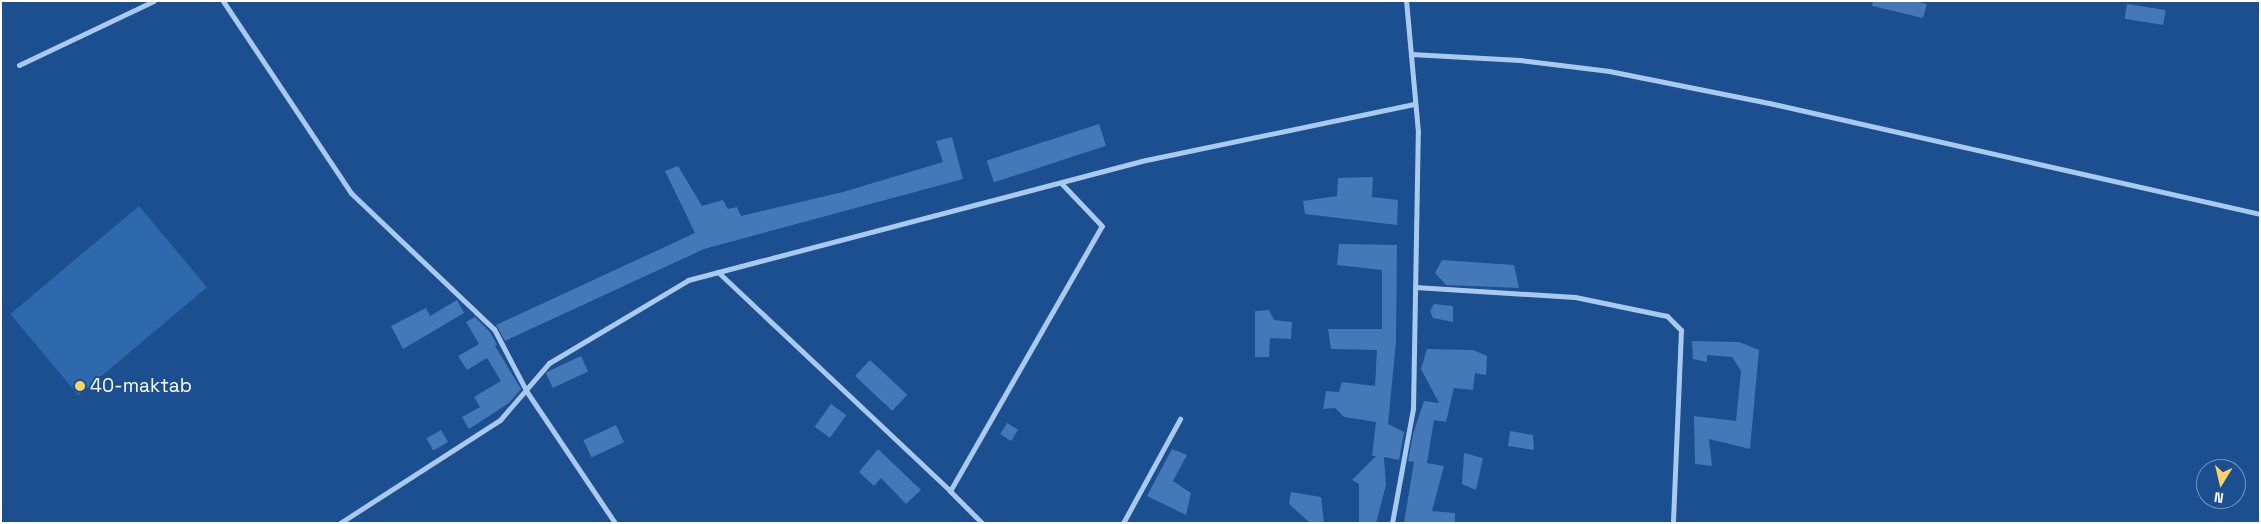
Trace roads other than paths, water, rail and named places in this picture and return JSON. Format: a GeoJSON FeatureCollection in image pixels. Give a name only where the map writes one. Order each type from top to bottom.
{"type":"FeatureCollection","features":[{"type":"Feature","properties":{"kind":"street"},"geometry":{"type":"LineString","coordinates":[[19,65],[154,1]]}},
{"type":"Feature","properties":{"kind":"street"},"geometry":{"type":"LineString","coordinates":[[223,1],[351,193],[494,329],[527,392],[614,523]]}},
{"type":"Feature","properties":{"kind":"street"},"geometry":{"type":"LineString","coordinates":[[1392,523],[1412,409],[1418,132],[1406,1]]}},
{"type":"Feature","properties":{"kind":"street"},"geometry":{"type":"LineString","coordinates":[[1411,54],[1520,60],[1609,72],[1769,103],[2260,214]]}},
{"type":"Feature","properties":{"kind":"street"},"geometry":{"type":"LineString","coordinates":[[340,523],[500,420],[527,392],[549,363],[688,280],[1146,160],[1415,104]]}},
{"type":"Feature","properties":{"kind":"street"},"geometry":{"type":"LineString","coordinates":[[950,492],[1102,226],[1061,183]]}},
{"type":"Feature","properties":{"kind":"street"},"geometry":{"type":"LineString","coordinates":[[718,272],[982,523]]}},
{"type":"Feature","properties":{"kind":"street"},"geometry":{"type":"LineString","coordinates":[[1415,287],[1575,297],[1667,316],[1681,330],[1673,523]]}},
{"type":"Feature","properties":{"kind":"street"},"geometry":{"type":"LineString","coordinates":[[1123,523],[1180,419]]}},
{"type":"Feature","properties":{"kind":"place","name":"40-maktab"},"geometry":{"type":"Point","coordinates":[80,386]}}]}
